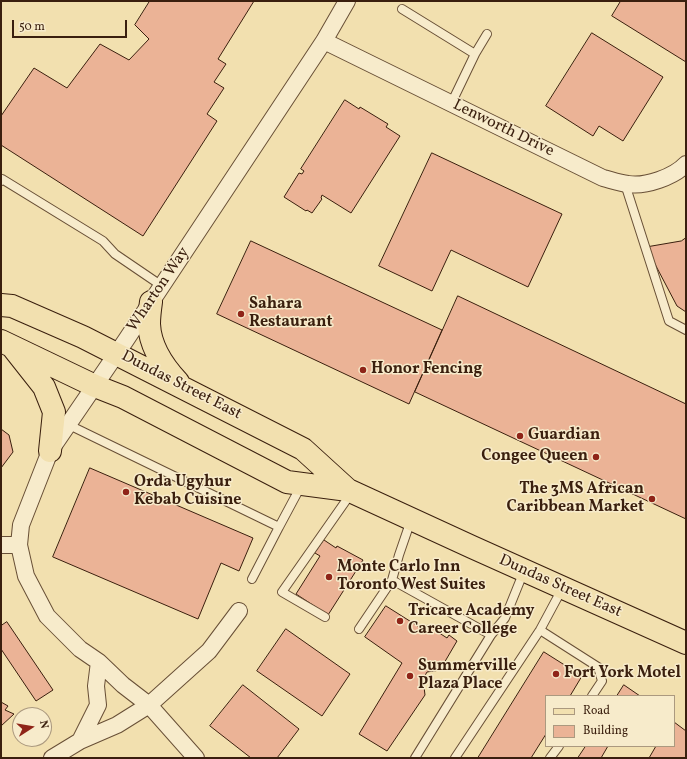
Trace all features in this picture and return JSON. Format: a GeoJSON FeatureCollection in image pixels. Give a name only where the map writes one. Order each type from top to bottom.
{"type":"FeatureCollection","features":[{"type":"Feature","properties":{"kind":"main road"},"geometry":{"type":"LineString","coordinates":[[156,294],[149,325],[154,347],[166,369],[182,388]]}},
{"type":"Feature","properties":{"kind":"main road","name":"Dundas Street East"},"geometry":{"type":"LineString","coordinates":[[1,305],[12,306],[83,337],[303,450],[350,491]]}},
{"type":"Feature","properties":{"kind":"main road"},"geometry":{"type":"LineString","coordinates":[[6,343],[44,387],[54,412],[50,451]]}},
{"type":"Feature","properties":{"kind":"main road","name":"Dundas Street East"},"geometry":{"type":"LineString","coordinates":[[6,343],[95,386],[123,397],[287,482],[350,491],[686,643]]}},
{"type":"Feature","properties":{"kind":"street","name":"Wharton Way"},"geometry":{"type":"LineString","coordinates":[[196,758],[149,705],[123,685],[98,662],[80,649],[47,616],[26,576],[19,545],[21,524],[50,451],[69,425],[324,41],[348,1]]}},
{"type":"Feature","properties":{"kind":"street","name":"Lenworth Drive"},"geometry":{"type":"LineString","coordinates":[[324,41],[603,178],[629,185],[657,181],[685,168]]}},
{"type":"Feature","properties":{"kind":"street"},"geometry":{"type":"LineString","coordinates":[[1,545],[19,545]]}},
{"type":"Feature","properties":{"kind":"street"},"geometry":{"type":"LineString","coordinates":[[52,758],[80,741],[117,725],[149,705],[209,650],[239,612]]}},
{"type":"Feature","properties":{"kind":"street"},"geometry":{"type":"LineString","coordinates":[[80,741],[98,705],[96,686],[98,662]]}},
{"type":"Feature","properties":{"kind":"lane"},"geometry":{"type":"LineString","coordinates":[[402,8],[475,54]]}},
{"type":"Feature","properties":{"kind":"lane"},"geometry":{"type":"LineString","coordinates":[[451,104],[475,54],[487,34]]}},
{"type":"Feature","properties":{"kind":"lane"},"geometry":{"type":"LineString","coordinates":[[1,181],[2,179],[103,241],[156,294]]}},
{"type":"Feature","properties":{"kind":"lane"},"geometry":{"type":"LineString","coordinates":[[626,184],[669,321],[686,330]]}},
{"type":"Feature","properties":{"kind":"lane"},"geometry":{"type":"LineString","coordinates":[[69,425],[279,527]]}},
{"type":"Feature","properties":{"kind":"lane"},"geometry":{"type":"LineString","coordinates":[[252,579],[302,484]]}},
{"type":"Feature","properties":{"kind":"lane"},"geometry":{"type":"LineString","coordinates":[[325,618],[282,592],[350,491]]}},
{"type":"Feature","properties":{"kind":"lane"},"geometry":{"type":"LineString","coordinates":[[359,629],[392,580],[411,519]]}},
{"type":"Feature","properties":{"kind":"lane"},"geometry":{"type":"LineString","coordinates":[[415,758],[491,635],[505,618],[524,571]]}},
{"type":"Feature","properties":{"kind":"lane"},"geometry":{"type":"LineString","coordinates":[[392,580],[491,635]]}},
{"type":"Feature","properties":{"kind":"lane"},"geometry":{"type":"LineString","coordinates":[[455,758],[540,630],[563,588]]}},
{"type":"Feature","properties":{"kind":"lane"},"geometry":{"type":"LineString","coordinates":[[540,630],[598,667],[602,681],[593,695]]}},
{"type":"Feature","properties":{"kind":"lane"},"geometry":{"type":"LineString","coordinates":[[550,758],[558,747]]}},
{"type":"Feature","properties":{"kind":"building"},"geometry":{"type":"Polygon","coordinates":[[[150,1],[254,1],[218,59],[226,64],[214,82],[224,88],[207,114],[217,121],[143,236],[1,145],[1,116],[34,68],[67,88],[100,44],[129,60],[149,39],[135,25],[150,1]]]}},
{"type":"Feature","properties":{"kind":"building"},"geometry":{"type":"Polygon","coordinates":[[[621,1],[686,1],[686,62],[612,16],[621,1]]]}},
{"type":"Feature","properties":{"kind":"building"},"geometry":{"type":"Polygon","coordinates":[[[592,33],[663,77],[623,141],[599,126],[593,136],[546,106],[592,33]]]}},
{"type":"Feature","properties":{"kind":"building"},"geometry":{"type":"Polygon","coordinates":[[[345,100],[388,124],[386,127],[400,136],[351,213],[322,195],[322,199],[312,213],[307,210],[306,211],[284,197],[299,173],[302,174],[304,171],[301,169],[345,100]]]}},
{"type":"Feature","properties":{"kind":"building"},"geometry":{"type":"Polygon","coordinates":[[[432,153],[562,214],[528,287],[451,250],[432,291],[379,266],[432,153]]]}},
{"type":"Feature","properties":{"kind":"building"},"geometry":{"type":"Polygon","coordinates":[[[686,238],[686,312],[677,306],[646,247],[681,241],[686,238]]]}},
{"type":"Feature","properties":{"kind":"building"},"geometry":{"type":"Polygon","coordinates":[[[251,241],[442,330],[409,404],[217,314],[251,241]]]}},
{"type":"Feature","properties":{"kind":"building"},"geometry":{"type":"Polygon","coordinates":[[[458,296],[686,404],[686,519],[415,392],[458,296]]]}},
{"type":"Feature","properties":{"kind":"building"},"geometry":{"type":"Polygon","coordinates":[[[1,429],[9,435],[13,452],[1,468],[1,429]]]}},
{"type":"Feature","properties":{"kind":"building"},"geometry":{"type":"Polygon","coordinates":[[[90,468],[253,538],[239,571],[221,563],[198,619],[53,557],[90,468]]]}},
{"type":"Feature","properties":{"kind":"building","name":"Monte Carlo Inn Toronto West Suites"},"geometry":{"type":"Polygon","coordinates":[[[324,540],[336,548],[337,546],[363,560],[328,615],[296,594],[320,556],[315,553],[324,540]]]}},
{"type":"Feature","properties":{"kind":"building","name":"Summerville Plaza Place"},"geometry":{"type":"Polygon","coordinates":[[[386,606],[424,630],[427,625],[447,638],[449,635],[457,641],[440,670],[427,672],[423,679],[425,695],[387,751],[359,734],[402,663],[365,637],[386,606]]]}},
{"type":"Feature","properties":{"kind":"building"},"geometry":{"type":"Polygon","coordinates":[[[7,622],[53,690],[36,701],[1,649],[1,626],[7,622]]]}},
{"type":"Feature","properties":{"kind":"building"},"geometry":{"type":"Polygon","coordinates":[[[286,629],[350,674],[322,716],[257,671],[286,629]]]}},
{"type":"Feature","properties":{"kind":"building"},"geometry":{"type":"Polygon","coordinates":[[[544,652],[582,676],[571,695],[545,695],[545,736],[531,758],[478,758],[544,652]]]}},
{"type":"Feature","properties":{"kind":"building"},"geometry":{"type":"Polygon","coordinates":[[[243,685],[299,729],[277,758],[251,758],[210,726],[243,685]]]}},
{"type":"Feature","properties":{"kind":"building"},"geometry":{"type":"Polygon","coordinates":[[[624,685],[639,695],[618,695],[624,685]]]}},
{"type":"Feature","properties":{"kind":"building"},"geometry":{"type":"Polygon","coordinates":[[[1,702],[8,706],[5,710],[12,713],[12,716],[1,726],[1,702]]]}},
{"type":"Feature","properties":{"kind":"building"},"geometry":{"type":"Polygon","coordinates":[[[675,723],[686,731],[686,758],[649,758],[655,747],[675,747],[675,723]]]}},
{"type":"Feature","properties":{"kind":"building"},"geometry":{"type":"Polygon","coordinates":[[[585,747],[607,747],[601,758],[578,758],[585,747]]]}},
{"type":"Feature","properties":{"kind":"place","name":"Sahara Restaurant"},"geometry":{"type":"Point","coordinates":[241,314]}},
{"type":"Feature","properties":{"kind":"place","name":"Honor Fencing"},"geometry":{"type":"Point","coordinates":[363,370]}},
{"type":"Feature","properties":{"kind":"place","name":"Guardian"},"geometry":{"type":"Point","coordinates":[520,436]}},
{"type":"Feature","properties":{"kind":"place","name":"Congee Queen"},"geometry":{"type":"Point","coordinates":[596,457]}},
{"type":"Feature","properties":{"kind":"place","name":"Orda Ugyhur Kebab Cuisine"},"geometry":{"type":"Point","coordinates":[126,492]}},
{"type":"Feature","properties":{"kind":"place","name":"The 3MS African Caribbean Market"},"geometry":{"type":"Point","coordinates":[652,499]}},
{"type":"Feature","properties":{"kind":"place","name":"Monte Carlo Inn Toronto West Suites"},"geometry":{"type":"Point","coordinates":[329,577]}},
{"type":"Feature","properties":{"kind":"place","name":"Tricare Academy Career College"},"geometry":{"type":"Point","coordinates":[400,621]}},
{"type":"Feature","properties":{"kind":"place","name":"Fort York Motel"},"geometry":{"type":"Point","coordinates":[556,674]}},
{"type":"Feature","properties":{"kind":"place","name":"Summerville Plaza Place"},"geometry":{"type":"Point","coordinates":[410,676]}}]}
